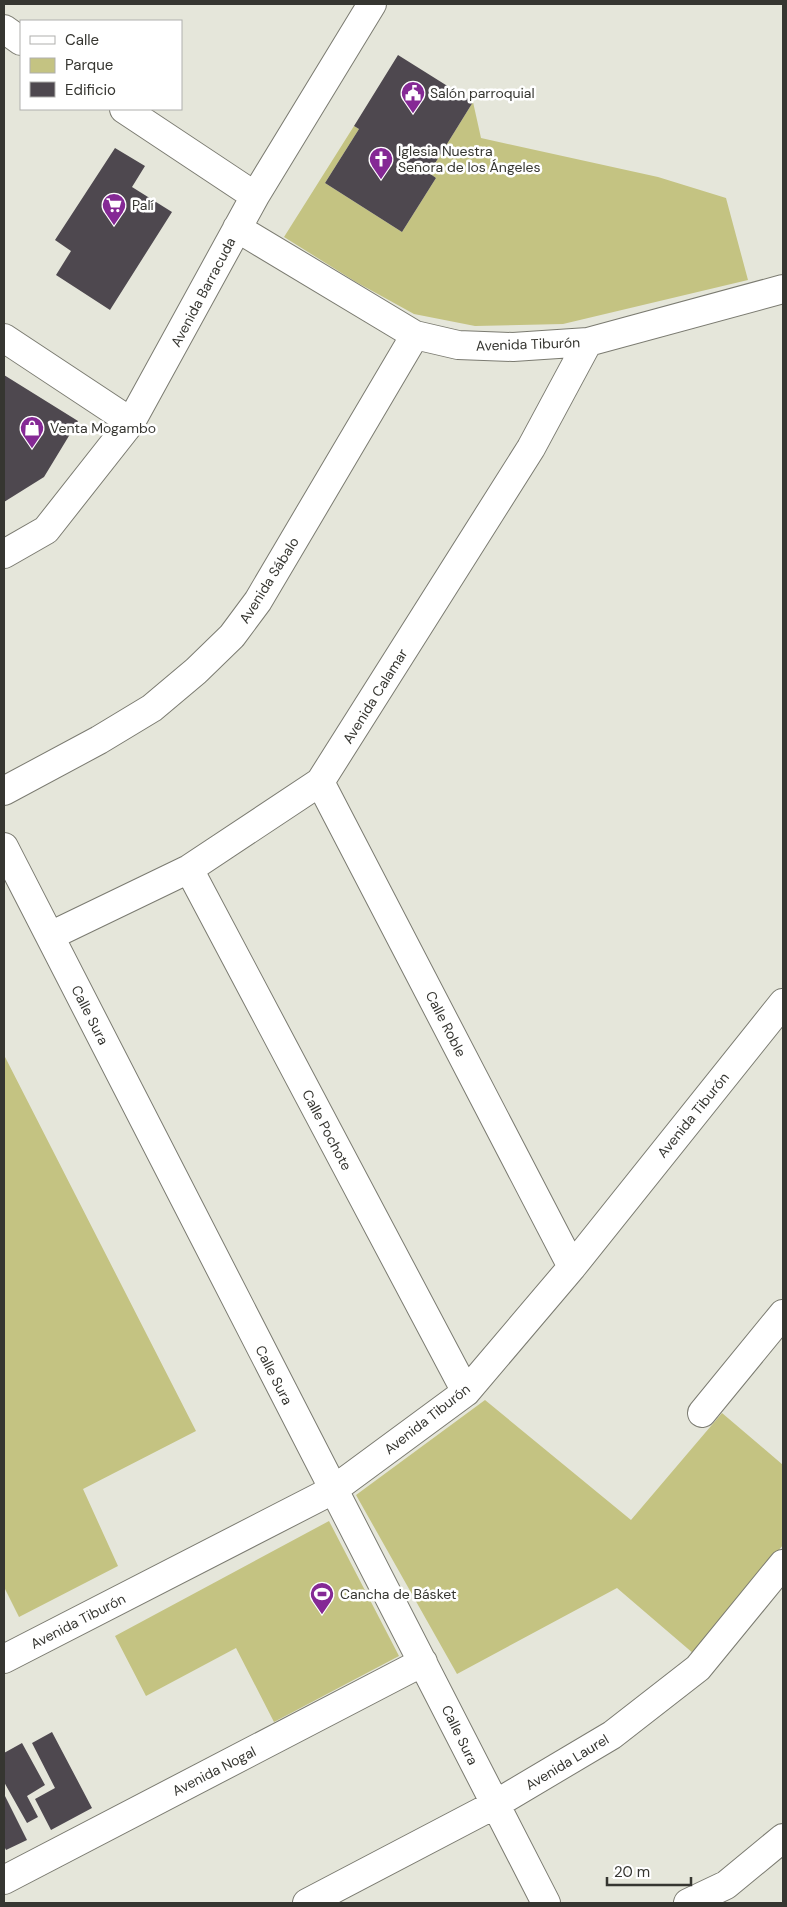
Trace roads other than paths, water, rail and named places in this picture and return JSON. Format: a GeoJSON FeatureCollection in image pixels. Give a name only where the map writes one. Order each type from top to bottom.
{"type":"FeatureCollection","features":[{"type":"Feature","properties":{"kind":"street","name":"Avenida Barracuda"},"geometry":{"type":"LineString","coordinates":[[4,554],[46,530],[131,422],[255,196],[372,4]]}},
{"type":"Feature","properties":{"kind":"street"},"geometry":{"type":"LineString","coordinates":[[4,29],[20,40]]}},
{"type":"Feature","properties":{"kind":"street"},"geometry":{"type":"LineString","coordinates":[[126,110],[255,196]]}},
{"type":"Feature","properties":{"kind":"street","name":"Avenida Tiburón"},"geometry":{"type":"LineString","coordinates":[[237,228],[415,335],[458,345],[513,347],[588,342],[783,289]]}},
{"type":"Feature","properties":{"kind":"street","name":"Avenida Sábalo"},"geometry":{"type":"LineString","coordinates":[[4,791],[99,740],[152,708],[196,671],[232,636],[258,601],[415,335]]}},
{"type":"Feature","properties":{"kind":"street","name":"Avenida Calamar"},"geometry":{"type":"LineString","coordinates":[[50,936],[189,869],[320,782],[531,448],[588,342]]}},
{"type":"Feature","properties":{"kind":"street"},"geometry":{"type":"LineString","coordinates":[[10,349],[131,422]]}},
{"type":"Feature","properties":{"kind":"street","name":"Calle Roble"},"geometry":{"type":"LineString","coordinates":[[320,782],[572,1266]]}},
{"type":"Feature","properties":{"kind":"street","name":"Calle Sura"},"geometry":{"type":"LineString","coordinates":[[4,847],[423,1662],[494,1805],[546,1903]]}},
{"type":"Feature","properties":{"kind":"street","name":"Calle Pochote"},"geometry":{"type":"LineString","coordinates":[[189,869],[466,1392]]}},
{"type":"Feature","properties":{"kind":"street","name":"Avenida Tiburón"},"geometry":{"type":"LineString","coordinates":[[4,1659],[333,1490],[466,1392],[572,1266],[783,1003]]}},
{"type":"Feature","properties":{"kind":"street"},"geometry":{"type":"LineString","coordinates":[[702,1412],[783,1314]]}},
{"type":"Feature","properties":{"kind":"street","name":"Avenida Laurel"},"geometry":{"type":"LineString","coordinates":[[307,1903],[494,1805],[612,1735],[698,1668],[783,1564]]}},
{"type":"Feature","properties":{"kind":"street","name":"Avenida Nogal"},"geometry":{"type":"LineString","coordinates":[[4,1880],[423,1662]]}},
{"type":"Feature","properties":{"kind":"street"},"geometry":{"type":"LineString","coordinates":[[688,1903],[726,1885],[783,1838]]}},
{"type":"Feature","properties":{"kind":"place","name":"Salón parroquial"},"geometry":{"type":"Point","coordinates":[413,114]}},
{"type":"Feature","properties":{"kind":"place","name":"Iglesia Nuestra Señora de los Ángeles"},"geometry":{"type":"Point","coordinates":[381,180]}},
{"type":"Feature","properties":{"kind":"place","name":"Palí"},"geometry":{"type":"Point","coordinates":[114,226]}},
{"type":"Feature","properties":{"kind":"place","name":"Venta Mogambo"},"geometry":{"type":"Point","coordinates":[32,449]}},
{"type":"Feature","properties":{"kind":"place","name":"Cancha de Básket"},"geometry":{"type":"Point","coordinates":[322,1615]}}]}
